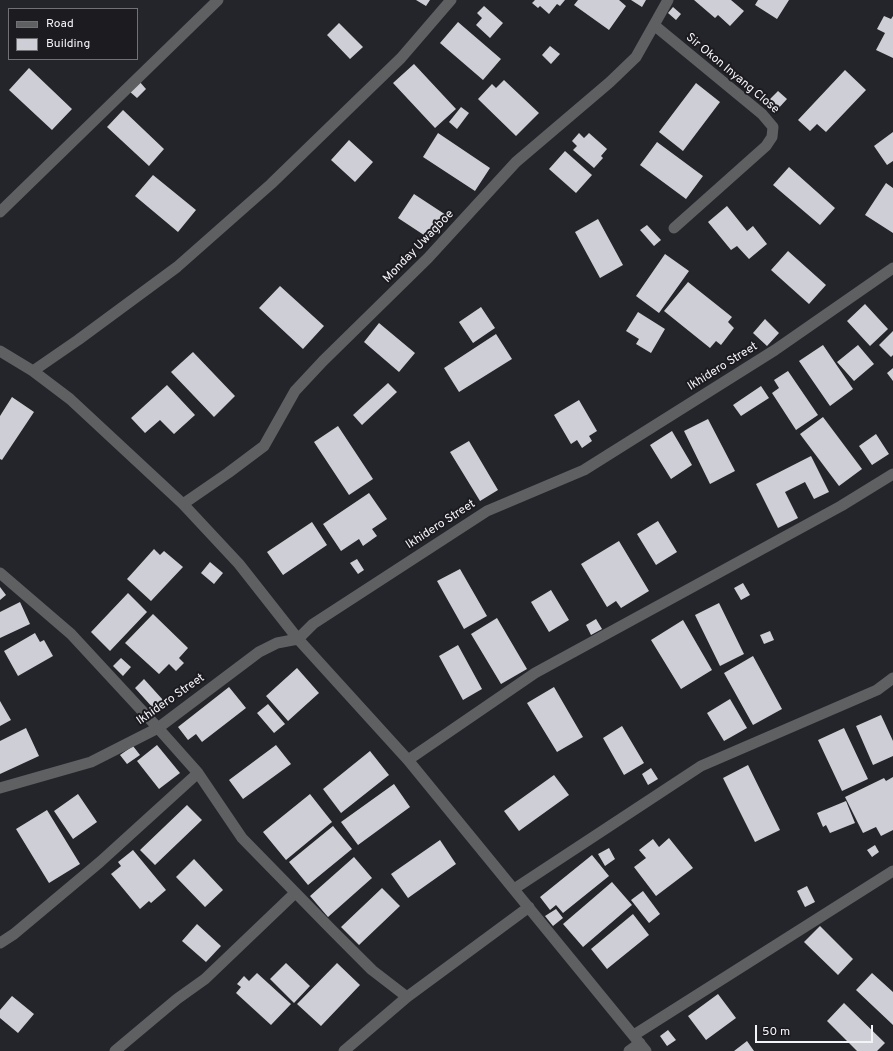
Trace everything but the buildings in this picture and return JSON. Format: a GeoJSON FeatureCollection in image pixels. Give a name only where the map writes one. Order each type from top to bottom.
{"type":"FeatureCollection","features":[{"type":"Feature","properties":{"kind":"street"},"geometry":{"type":"LineString","coordinates":[[0,212],[218,0]]}},
{"type":"Feature","properties":{"kind":"street"},"geometry":{"type":"LineString","coordinates":[[33,371],[78,340],[177,267],[271,184],[400,58],[451,0]]}},
{"type":"Feature","properties":{"kind":"street","name":"Monday Uwagboe"},"geometry":{"type":"LineString","coordinates":[[183,504],[264,446],[295,391],[428,258],[516,162],[610,82],[636,57],[668,0]]}},
{"type":"Feature","properties":{"kind":"street","name":"Sir Okon Inyang Close"},"geometry":{"type":"LineString","coordinates":[[654,25],[762,114],[773,127],[772,137],[766,146],[674,228]]}},
{"type":"Feature","properties":{"kind":"street","name":"Ikhidero Street"},"geometry":{"type":"LineString","coordinates":[[0,788],[91,762],[158,728],[259,652],[277,643],[298,639],[313,624],[487,511],[584,470],[775,350],[893,268]]}},
{"type":"Feature","properties":{"kind":"street"},"geometry":{"type":"LineString","coordinates":[[0,351],[33,371],[70,399],[183,504],[239,564],[298,639],[408,760],[640,1043]]}},
{"type":"Feature","properties":{"kind":"street"},"geometry":{"type":"LineString","coordinates":[[408,760],[535,673],[841,506],[893,474]]}},
{"type":"Feature","properties":{"kind":"street"},"geometry":{"type":"LineString","coordinates":[[0,573],[71,634],[198,773],[242,838],[372,970],[407,997]]}},
{"type":"Feature","properties":{"kind":"street"},"geometry":{"type":"LineString","coordinates":[[514,889],[701,766],[876,690],[893,678]]}},
{"type":"Feature","properties":{"kind":"street"},"geometry":{"type":"LineString","coordinates":[[0,943],[14,934],[100,862],[198,773]]}},
{"type":"Feature","properties":{"kind":"street"},"geometry":{"type":"LineString","coordinates":[[629,1051],[893,871]]}},
{"type":"Feature","properties":{"kind":"street"},"geometry":{"type":"LineString","coordinates":[[115,1051],[177,999],[206,979],[295,893]]}},
{"type":"Feature","properties":{"kind":"street"},"geometry":{"type":"LineString","coordinates":[[344,1051],[407,997],[529,907]]}}]}
